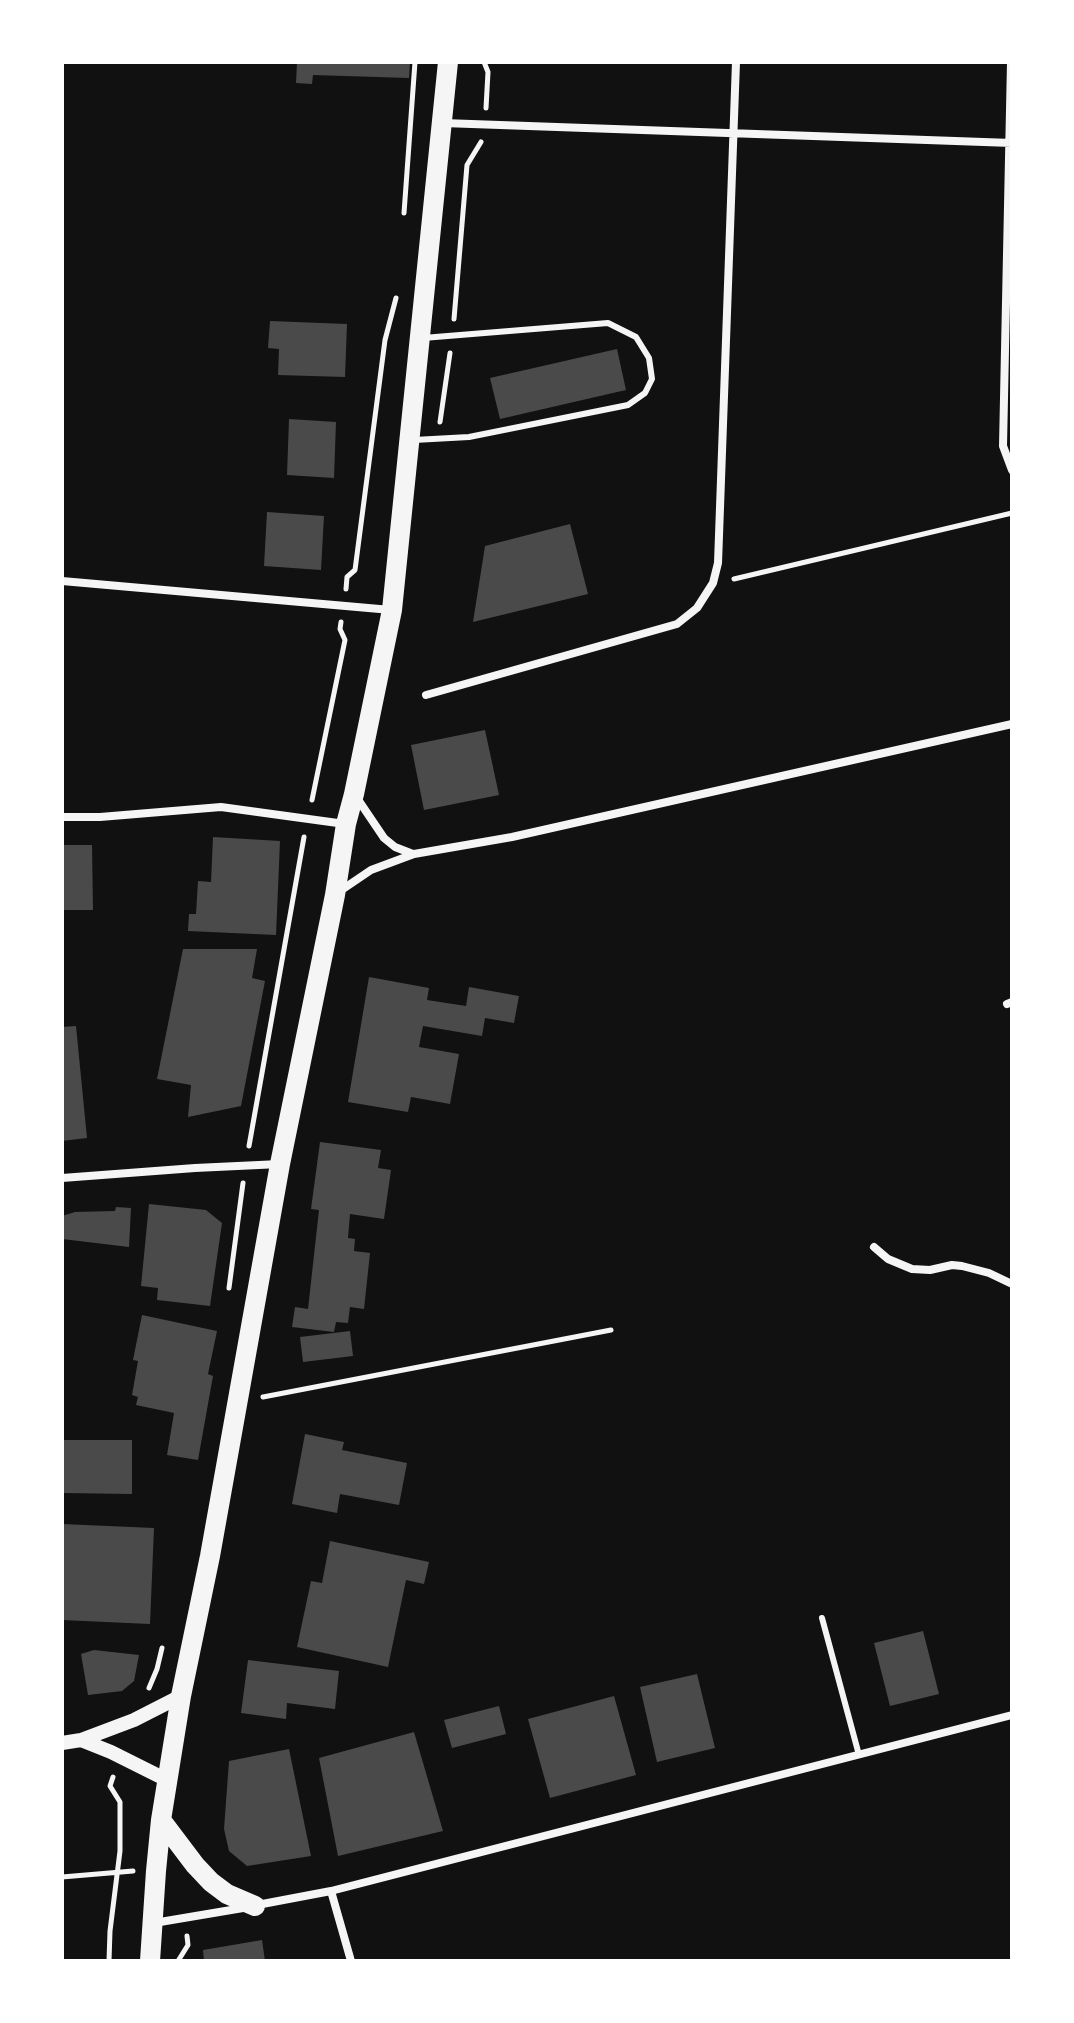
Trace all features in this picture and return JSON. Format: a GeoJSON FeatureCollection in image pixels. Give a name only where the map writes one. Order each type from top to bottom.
{"type":"FeatureCollection","features":[{"type":"Feature","properties":{"kind":"main road"},"geometry":{"type":"LineString","coordinates":[[150,1961],[161,1820],[181,1696],[210,1556],[280,1164],[335,895],[346,824],[392,610],[448,62]]}},
{"type":"Feature","properties":{"kind":"main road"},"geometry":{"type":"LineString","coordinates":[[161,1820],[211,1882],[227,1894],[255,1906]]}},
{"type":"Feature","properties":{"kind":"street"},"geometry":{"type":"LineString","coordinates":[[426,695],[677,624],[697,608],[713,583],[718,563],[736,62]]}},
{"type":"Feature","properties":{"kind":"street"},"geometry":{"type":"LineString","coordinates":[[1011,62],[1003,446],[1012,470]]}},
{"type":"Feature","properties":{"kind":"street"},"geometry":{"type":"LineString","coordinates":[[442,123],[1010,142]]}},
{"type":"Feature","properties":{"kind":"street"},"geometry":{"type":"LineString","coordinates":[[62,581],[392,610]]}},
{"type":"Feature","properties":{"kind":"street"},"geometry":{"type":"LineString","coordinates":[[335,895],[371,870],[414,854],[512,837],[1012,724]]}},
{"type":"Feature","properties":{"kind":"street"},"geometry":{"type":"LineString","coordinates":[[354,794],[384,838],[395,847],[414,854]]}},
{"type":"Feature","properties":{"kind":"street"},"geometry":{"type":"LineString","coordinates":[[62,817],[221,807],[346,824]]}},
{"type":"Feature","properties":{"kind":"street"},"geometry":{"type":"LineString","coordinates":[[62,1178],[280,1164]]}},
{"type":"Feature","properties":{"kind":"street"},"geometry":{"type":"LineString","coordinates":[[874,1247],[888,1259],[912,1269],[962,1266],[989,1273],[1012,1284]]}},
{"type":"Feature","properties":{"kind":"street"},"geometry":{"type":"LineString","coordinates":[[62,1743],[81,1740],[127,1723],[181,1696]]}},
{"type":"Feature","properties":{"kind":"street"},"geometry":{"type":"LineString","coordinates":[[153,1923],[331,1891],[1012,1715]]}},
{"type":"Feature","properties":{"kind":"street"},"geometry":{"type":"LineString","coordinates":[[81,1740],[167,1780]]}},
{"type":"Feature","properties":{"kind":"street"},"geometry":{"type":"LineString","coordinates":[[331,1891],[351,1961]]}},
{"type":"Feature","properties":{"kind":"lane"},"geometry":{"type":"LineString","coordinates":[[410,441],[469,437],[628,405],[645,393],[652,379],[649,358],[636,337],[608,323],[420,338]]}},
{"type":"Feature","properties":{"kind":"lane"},"geometry":{"type":"LineString","coordinates":[[822,1618],[859,1755]]}},
{"type":"Feature","properties":{"kind":"path"},"geometry":{"type":"LineString","coordinates":[[403,227],[415,62]]}},
{"type":"Feature","properties":{"kind":"path"},"geometry":{"type":"LineString","coordinates":[[227,1302],[245,1166],[307,819],[345,640],[340,629],[347,577],[355,570],[385,340],[397,284]]}},
{"type":"Feature","properties":{"kind":"path"},"geometry":{"type":"LineString","coordinates":[[713,583],[1012,513]]}},
{"type":"Feature","properties":{"kind":"path"},"geometry":{"type":"LineString","coordinates":[[238,1401],[611,1330]]}},
{"type":"Feature","properties":{"kind":"path"},"geometry":{"type":"LineString","coordinates":[[127,1723],[157,1669],[164,1640]]}},
{"type":"Feature","properties":{"kind":"path"},"geometry":{"type":"LineString","coordinates":[[109,1961],[120,1851],[120,1802],[110,1786],[119,1756]]}},
{"type":"Feature","properties":{"kind":"path"},"geometry":{"type":"LineString","coordinates":[[62,1877],[118,1871],[156,1871]]}},
{"type":"Feature","properties":{"kind":"building"},"geometry":{"type":"Polygon","coordinates":[[[297,62],[410,62],[409,78],[313,75],[312,84],[296,83],[297,62]]]}},
{"type":"Feature","properties":{"kind":"building"},"geometry":{"type":"Polygon","coordinates":[[[270,321],[347,324],[345,377],[278,375],[279,349],[268,348],[270,321]]]}},
{"type":"Feature","properties":{"kind":"building"},"geometry":{"type":"Polygon","coordinates":[[[617,349],[626,390],[500,419],[490,378],[617,349]]]}},
{"type":"Feature","properties":{"kind":"building"},"geometry":{"type":"Polygon","coordinates":[[[289,419],[336,422],[334,478],[287,475],[289,419]]]}},
{"type":"Feature","properties":{"kind":"building"},"geometry":{"type":"Polygon","coordinates":[[[267,512],[324,516],[321,570],[264,566],[267,512]]]}},
{"type":"Feature","properties":{"kind":"building"},"geometry":{"type":"Polygon","coordinates":[[[570,524],[588,594],[473,622],[485,546],[570,524]]]}},
{"type":"Feature","properties":{"kind":"building"},"geometry":{"type":"Polygon","coordinates":[[[485,730],[499,795],[424,810],[411,745],[485,730]]]}},
{"type":"Feature","properties":{"kind":"building"},"geometry":{"type":"Polygon","coordinates":[[[213,837],[280,841],[276,935],[188,931],[189,914],[196,914],[198,881],[211,882],[213,837]]]}},
{"type":"Feature","properties":{"kind":"building"},"geometry":{"type":"Polygon","coordinates":[[[62,845],[92,845],[93,910],[62,910],[62,845]]]}},
{"type":"Feature","properties":{"kind":"building"},"geometry":{"type":"Polygon","coordinates":[[[183,949],[257,949],[252,978],[265,981],[241,1106],[188,1117],[191,1085],[157,1079],[183,949]]]}},
{"type":"Feature","properties":{"kind":"building"},"geometry":{"type":"Polygon","coordinates":[[[369,977],[429,988],[427,1000],[466,1006],[469,987],[519,996],[514,1023],[485,1018],[482,1036],[423,1026],[419,1047],[459,1054],[450,1104],[411,1097],[408,1112],[348,1102],[369,977]]]}},
{"type":"Feature","properties":{"kind":"building"},"geometry":{"type":"Polygon","coordinates":[[[76,1026],[87,1138],[62,1141],[62,1027],[76,1026]]]}},
{"type":"Feature","properties":{"kind":"building"},"geometry":{"type":"Polygon","coordinates":[[[320,1142],[381,1150],[378,1168],[391,1170],[384,1219],[350,1214],[348,1238],[355,1239],[354,1251],[370,1253],[364,1309],[350,1307],[348,1323],[336,1322],[334,1332],[292,1327],[295,1307],[308,1309],[319,1210],[311,1209],[320,1142]]]}},
{"type":"Feature","properties":{"kind":"building"},"geometry":{"type":"Polygon","coordinates":[[[149,1204],[206,1210],[222,1223],[210,1306],[157,1300],[158,1288],[141,1286],[149,1204]]]}},
{"type":"Feature","properties":{"kind":"building"},"geometry":{"type":"Polygon","coordinates":[[[116,1207],[131,1208],[129,1247],[62,1239],[62,1216],[75,1212],[115,1211],[116,1207]]]}},
{"type":"Feature","properties":{"kind":"building"},"geometry":{"type":"Polygon","coordinates":[[[142,1315],[217,1331],[208,1374],[213,1376],[198,1460],[167,1455],[174,1413],[136,1405],[138,1397],[132,1395],[138,1361],[133,1360],[142,1315]]]}},
{"type":"Feature","properties":{"kind":"building"},"geometry":{"type":"Polygon","coordinates":[[[350,1331],[353,1356],[303,1362],[300,1337],[350,1331]]]}},
{"type":"Feature","properties":{"kind":"building"},"geometry":{"type":"Polygon","coordinates":[[[305,1434],[344,1442],[342,1450],[407,1463],[399,1505],[340,1494],[337,1513],[292,1504],[305,1434]]]}},
{"type":"Feature","properties":{"kind":"building"},"geometry":{"type":"Polygon","coordinates":[[[62,1440],[132,1440],[132,1494],[62,1493],[62,1440]]]}},
{"type":"Feature","properties":{"kind":"building"},"geometry":{"type":"Polygon","coordinates":[[[62,1524],[154,1528],[150,1624],[62,1620],[62,1524]]]}},
{"type":"Feature","properties":{"kind":"building"},"geometry":{"type":"Polygon","coordinates":[[[330,1541],[429,1562],[424,1584],[406,1580],[388,1667],[297,1647],[311,1581],[322,1583],[330,1541]]]}},
{"type":"Feature","properties":{"kind":"building"},"geometry":{"type":"Polygon","coordinates":[[[923,1631],[939,1694],[890,1706],[874,1643],[923,1631]]]}},
{"type":"Feature","properties":{"kind":"building"},"geometry":{"type":"Polygon","coordinates":[[[94,1650],[139,1655],[134,1681],[122,1691],[88,1695],[81,1654],[94,1650]]]}},
{"type":"Feature","properties":{"kind":"building"},"geometry":{"type":"Polygon","coordinates":[[[248,1660],[339,1671],[335,1709],[287,1703],[286,1719],[241,1713],[248,1660]]]}},
{"type":"Feature","properties":{"kind":"building"},"geometry":{"type":"Polygon","coordinates":[[[697,1674],[715,1748],[657,1762],[640,1687],[697,1674]]]}},
{"type":"Feature","properties":{"kind":"building"},"geometry":{"type":"Polygon","coordinates":[[[614,1696],[636,1775],[550,1798],[528,1719],[614,1696]]]}},
{"type":"Feature","properties":{"kind":"building"},"geometry":{"type":"Polygon","coordinates":[[[499,1706],[506,1734],[452,1748],[444,1720],[499,1706]]]}},
{"type":"Feature","properties":{"kind":"building"},"geometry":{"type":"Polygon","coordinates":[[[414,1732],[443,1831],[338,1856],[319,1758],[414,1732]]]}},
{"type":"Feature","properties":{"kind":"building"},"geometry":{"type":"Polygon","coordinates":[[[289,1749],[311,1856],[247,1866],[229,1851],[224,1829],[229,1761],[289,1749]]]}},
{"type":"Feature","properties":{"kind":"building"},"geometry":{"type":"Polygon","coordinates":[[[262,1940],[265,1961],[204,1961],[203,1950],[262,1940]]]}}]}
